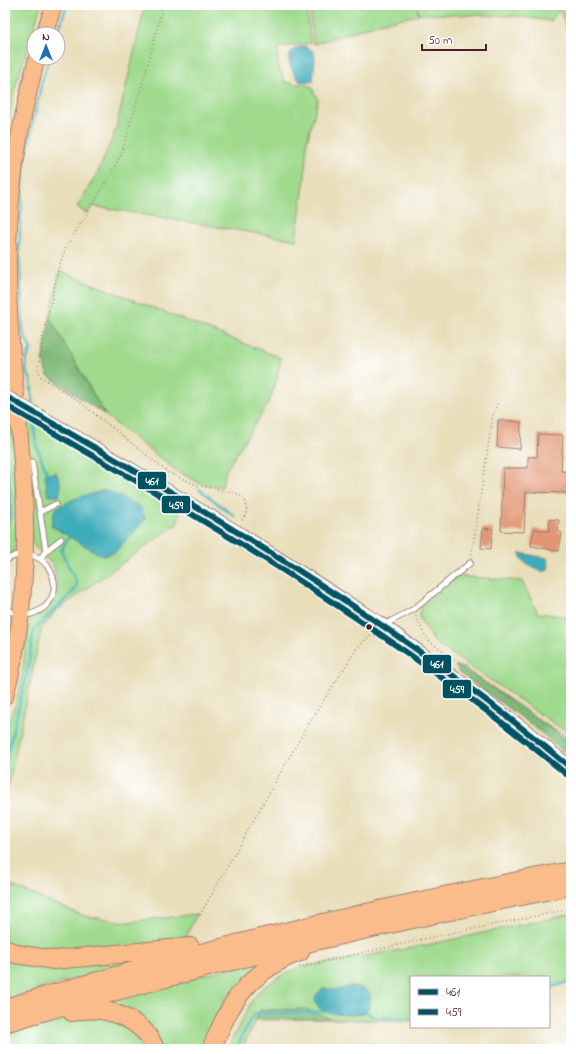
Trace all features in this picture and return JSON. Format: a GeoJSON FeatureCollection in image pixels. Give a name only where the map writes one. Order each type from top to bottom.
{"type":"FeatureCollection","features":[{"type":"Feature","properties":{"kind":"highway"},"geometry":{"type":"LineString","coordinates":[[47,26],[54,5]]}},
{"type":"Feature","properties":{"kind":"highway"},"geometry":{"type":"LineString","coordinates":[[5,696],[21,615],[25,554],[23,475],[13,365],[8,272],[9,224],[16,154],[35,66]]}},
{"type":"Feature","properties":{"kind":"highway"},"geometry":{"type":"LineString","coordinates":[[5,1008],[160,964],[252,940],[384,910],[571,871]]}},
{"type":"Feature","properties":{"kind":"highway"},"geometry":{"type":"LineString","coordinates":[[5,1023],[162,978],[334,936],[571,886]]}},
{"type":"Feature","properties":{"kind":"highway"},"geometry":{"type":"LineString","coordinates":[[211,1049],[233,1004],[250,982],[286,957],[315,948],[334,936]]}},
{"type":"Feature","properties":{"kind":"highway"},"geometry":{"type":"LineString","coordinates":[[5,949],[16,954],[54,960],[188,947],[234,939],[252,940]]}},
{"type":"Feature","properties":{"kind":"highway"},"geometry":{"type":"LineString","coordinates":[[27,1017],[48,1019],[80,1010],[105,1010],[120,1015],[134,1023],[145,1033],[155,1049]]}},
{"type":"Feature","properties":{"kind":"street"},"geometry":{"type":"LineString","coordinates":[[5,396],[236,531],[383,625],[520,726],[571,768]]}},
{"type":"Feature","properties":{"kind":"lane"},"geometry":{"type":"LineString","coordinates":[[32,462],[46,551]]}},
{"type":"Feature","properties":{"kind":"lane"},"geometry":{"type":"LineString","coordinates":[[40,512],[56,504]]}},
{"type":"Feature","properties":{"kind":"lane"},"geometry":{"type":"LineString","coordinates":[[40,559],[46,551],[61,539]]}},
{"type":"Feature","properties":{"kind":"lane"},"geometry":{"type":"LineString","coordinates":[[5,561],[12,557],[25,554],[40,559],[48,565],[55,582],[51,600],[45,607],[37,612],[21,615],[5,608]]}},
{"type":"Feature","properties":{"kind":"lane"},"geometry":{"type":"LineString","coordinates":[[383,625],[414,609],[470,563]]}},
{"type":"Feature","properties":{"kind":"path"},"geometry":{"type":"LineString","coordinates":[[163,5],[148,64],[120,155],[92,206],[66,247],[58,270],[42,342],[38,368],[41,377],[80,402],[169,473],[197,486],[236,492],[245,499],[247,512],[236,531]]}},
{"type":"Feature","properties":{"kind":"path"},"geometry":{"type":"LineString","coordinates":[[470,563],[493,415],[498,401]]}},
{"type":"Feature","properties":{"kind":"path"},"geometry":{"type":"LineString","coordinates":[[414,609],[423,632],[430,642],[571,741]]}},
{"type":"Feature","properties":{"kind":"path"},"geometry":{"type":"LineString","coordinates":[[359,620],[370,634],[396,645]]}},
{"type":"Feature","properties":{"kind":"path"},"geometry":{"type":"LineString","coordinates":[[200,916],[303,733],[357,648],[370,634]]}},
{"type":"Feature","properties":{"kind":"path"},"geometry":{"type":"LineString","coordinates":[[295,968],[447,934],[571,909]]}},
{"type":"Feature","properties":{"kind":"green space"},"geometry":{"type":"Polygon","coordinates":[[[5,5],[41,5],[34,26],[26,26],[26,53],[15,88],[5,143],[5,5]]]}},
{"type":"Feature","properties":{"kind":"green space"},"geometry":{"type":"Polygon","coordinates":[[[145,5],[306,5],[311,43],[278,48],[278,66],[285,82],[311,86],[318,100],[307,141],[305,178],[296,240],[92,206],[87,214],[77,207],[99,170],[116,129],[145,5]]]}},
{"type":"Feature","properties":{"kind":"green space"},"geometry":{"type":"Polygon","coordinates":[[[309,5],[563,5],[551,21],[513,16],[419,14],[417,8],[418,15],[380,23],[314,44],[309,5]]]}},
{"type":"Feature","properties":{"kind":"green space"},"geometry":{"type":"Polygon","coordinates":[[[564,5],[571,5],[571,40],[560,10],[564,5]]]}},
{"type":"Feature","properties":{"kind":"green space"},"geometry":{"type":"Polygon","coordinates":[[[60,271],[281,358],[277,379],[269,402],[226,470],[222,487],[200,483],[178,472],[105,415],[50,318],[60,271]]]}},
{"type":"Feature","properties":{"kind":"green space"},"geometry":{"type":"Polygon","coordinates":[[[50,318],[105,415],[47,375],[43,359],[50,318]]]}},
{"type":"Feature","properties":{"kind":"green space"},"geometry":{"type":"Polygon","coordinates":[[[5,407],[11,410],[20,539],[16,549],[5,556],[5,407]]]}},
{"type":"Feature","properties":{"kind":"green space"},"geometry":{"type":"Polygon","coordinates":[[[23,416],[181,507],[177,524],[57,610],[41,630],[5,802],[5,729],[15,705],[23,671],[29,619],[52,601],[58,588],[54,566],[35,547],[31,539],[23,416]]]}},
{"type":"Feature","properties":{"kind":"green space"},"geometry":{"type":"Polygon","coordinates":[[[458,576],[522,581],[538,613],[571,617],[571,735],[434,642],[419,617],[421,606],[458,576]]]}},
{"type":"Feature","properties":{"kind":"green space"},"geometry":{"type":"Polygon","coordinates":[[[5,612],[12,617],[12,625],[5,658],[5,612]]]}},
{"type":"Feature","properties":{"kind":"green space"},"geometry":{"type":"Polygon","coordinates":[[[456,666],[464,668],[564,737],[571,743],[571,758],[532,725],[459,672],[456,666]]]}},
{"type":"Feature","properties":{"kind":"green space"},"geometry":{"type":"Polygon","coordinates":[[[5,883],[84,916],[127,922],[197,914],[187,934],[189,942],[52,955],[5,943],[5,883]]]}},
{"type":"Feature","properties":{"kind":"green space"},"geometry":{"type":"Polygon","coordinates":[[[571,914],[571,981],[550,989],[550,976],[410,976],[410,1021],[331,1019],[305,1009],[260,1010],[242,1049],[227,1049],[253,999],[262,988],[277,978],[297,968],[422,946],[571,914]]]}},
{"type":"Feature","properties":{"kind":"green space"},"geometry":{"type":"Polygon","coordinates":[[[5,953],[146,959],[5,999],[5,953]]]}},
{"type":"Feature","properties":{"kind":"green space"},"geometry":{"type":"Polygon","coordinates":[[[274,957],[242,980],[224,999],[205,1049],[159,1049],[111,1005],[111,999],[274,957]]]}},
{"type":"Feature","properties":{"kind":"green space"},"geometry":{"type":"Polygon","coordinates":[[[305,1009],[331,1019],[256,1020],[260,1010],[305,1009]]]}},
{"type":"Feature","properties":{"kind":"green space"},"geometry":{"type":"Polygon","coordinates":[[[82,1011],[124,1020],[151,1049],[5,1049],[5,1034],[82,1011]]]}},
{"type":"Feature","properties":{"kind":"water"},"geometry":{"type":"Polygon","coordinates":[[[305,46],[314,52],[315,60],[313,81],[300,82],[290,66],[289,60],[292,51],[305,46]]]}},
{"type":"Feature","properties":{"kind":"water"},"geometry":{"type":"Polygon","coordinates":[[[56,472],[61,485],[59,496],[48,496],[45,475],[56,472]]]}},
{"type":"Feature","properties":{"kind":"water"},"geometry":{"type":"Polygon","coordinates":[[[8,473],[11,511],[5,534],[5,476],[8,473]]]}},
{"type":"Feature","properties":{"kind":"water"},"geometry":{"type":"Polygon","coordinates":[[[105,490],[139,506],[146,519],[115,552],[103,556],[51,526],[55,509],[74,499],[105,490]]]}},
{"type":"Feature","properties":{"kind":"water"},"geometry":{"type":"Polygon","coordinates":[[[520,553],[547,558],[549,564],[548,570],[542,572],[528,565],[521,557],[520,553]]]}},
{"type":"Feature","properties":{"kind":"water"},"geometry":{"type":"Polygon","coordinates":[[[352,986],[365,989],[370,995],[370,1003],[366,1012],[354,1015],[336,1014],[320,1009],[315,1001],[316,995],[323,988],[336,990],[352,986]]]}},
{"type":"Feature","properties":{"kind":"building"},"geometry":{"type":"Polygon","coordinates":[[[498,420],[521,422],[520,449],[497,447],[498,420]]]}},
{"type":"Feature","properties":{"kind":"building"},"geometry":{"type":"Polygon","coordinates":[[[538,434],[563,435],[561,471],[571,472],[571,493],[526,492],[524,532],[501,531],[503,468],[528,468],[528,457],[537,457],[538,434]]]}},
{"type":"Feature","properties":{"kind":"building"},"geometry":{"type":"Polygon","coordinates":[[[550,519],[559,520],[558,532],[562,533],[559,551],[531,546],[534,529],[549,531],[550,519]]]}},
{"type":"Feature","properties":{"kind":"building"},"geometry":{"type":"Polygon","coordinates":[[[483,528],[493,529],[491,549],[481,548],[483,528]]]}},
{"type":"Feature","properties":{"kind":"waterway"},"geometry":{"type":"LineString","coordinates":[[60,26],[67,5]]}},
{"type":"Feature","properties":{"kind":"waterway"},"geometry":{"type":"LineString","coordinates":[[33,408],[31,380],[26,371],[27,358],[31,349],[23,333],[19,247],[24,166],[41,85],[47,66]]}},
{"type":"Feature","properties":{"kind":"waterway"},"geometry":{"type":"LineString","coordinates":[[33,417],[36,444],[47,473]]}},
{"type":"Feature","properties":{"kind":"waterway"},"geometry":{"type":"LineString","coordinates":[[199,489],[234,516]]}},
{"type":"Feature","properties":{"kind":"waterway"},"geometry":{"type":"LineString","coordinates":[[5,763],[28,668],[34,630],[75,590],[77,583],[61,551],[69,536]]}},
{"type":"Feature","properties":{"kind":"waterway"},"geometry":{"type":"LineString","coordinates":[[550,988],[571,981]]}},
{"type":"Feature","properties":{"kind":"waterway"},"geometry":{"type":"LineString","coordinates":[[236,1049],[251,1018],[257,1013],[330,1012]]}},
{"type":"Feature","properties":{"kind":"waterway"},"geometry":{"type":"LineString","coordinates":[[366,1012],[374,1017],[410,1018]]}},
{"type":"Feature","properties":{"kind":"waterway"},"geometry":{"type":"LineString","coordinates":[[64,1049],[86,1046],[93,1049]]}},
{"type":"Feature","properties":{"kind":"transit line","name":"461"},"geometry":{"type":"LineString","coordinates":[[5,396],[225,524],[297,569],[437,664],[505,715],[571,768]]}},
{"type":"Feature","properties":{"kind":"transit line","name":"459"},"geometry":{"type":"LineString","coordinates":[[5,405],[150,489],[294,577],[364,623],[433,671],[500,721],[566,774]]}}]}
